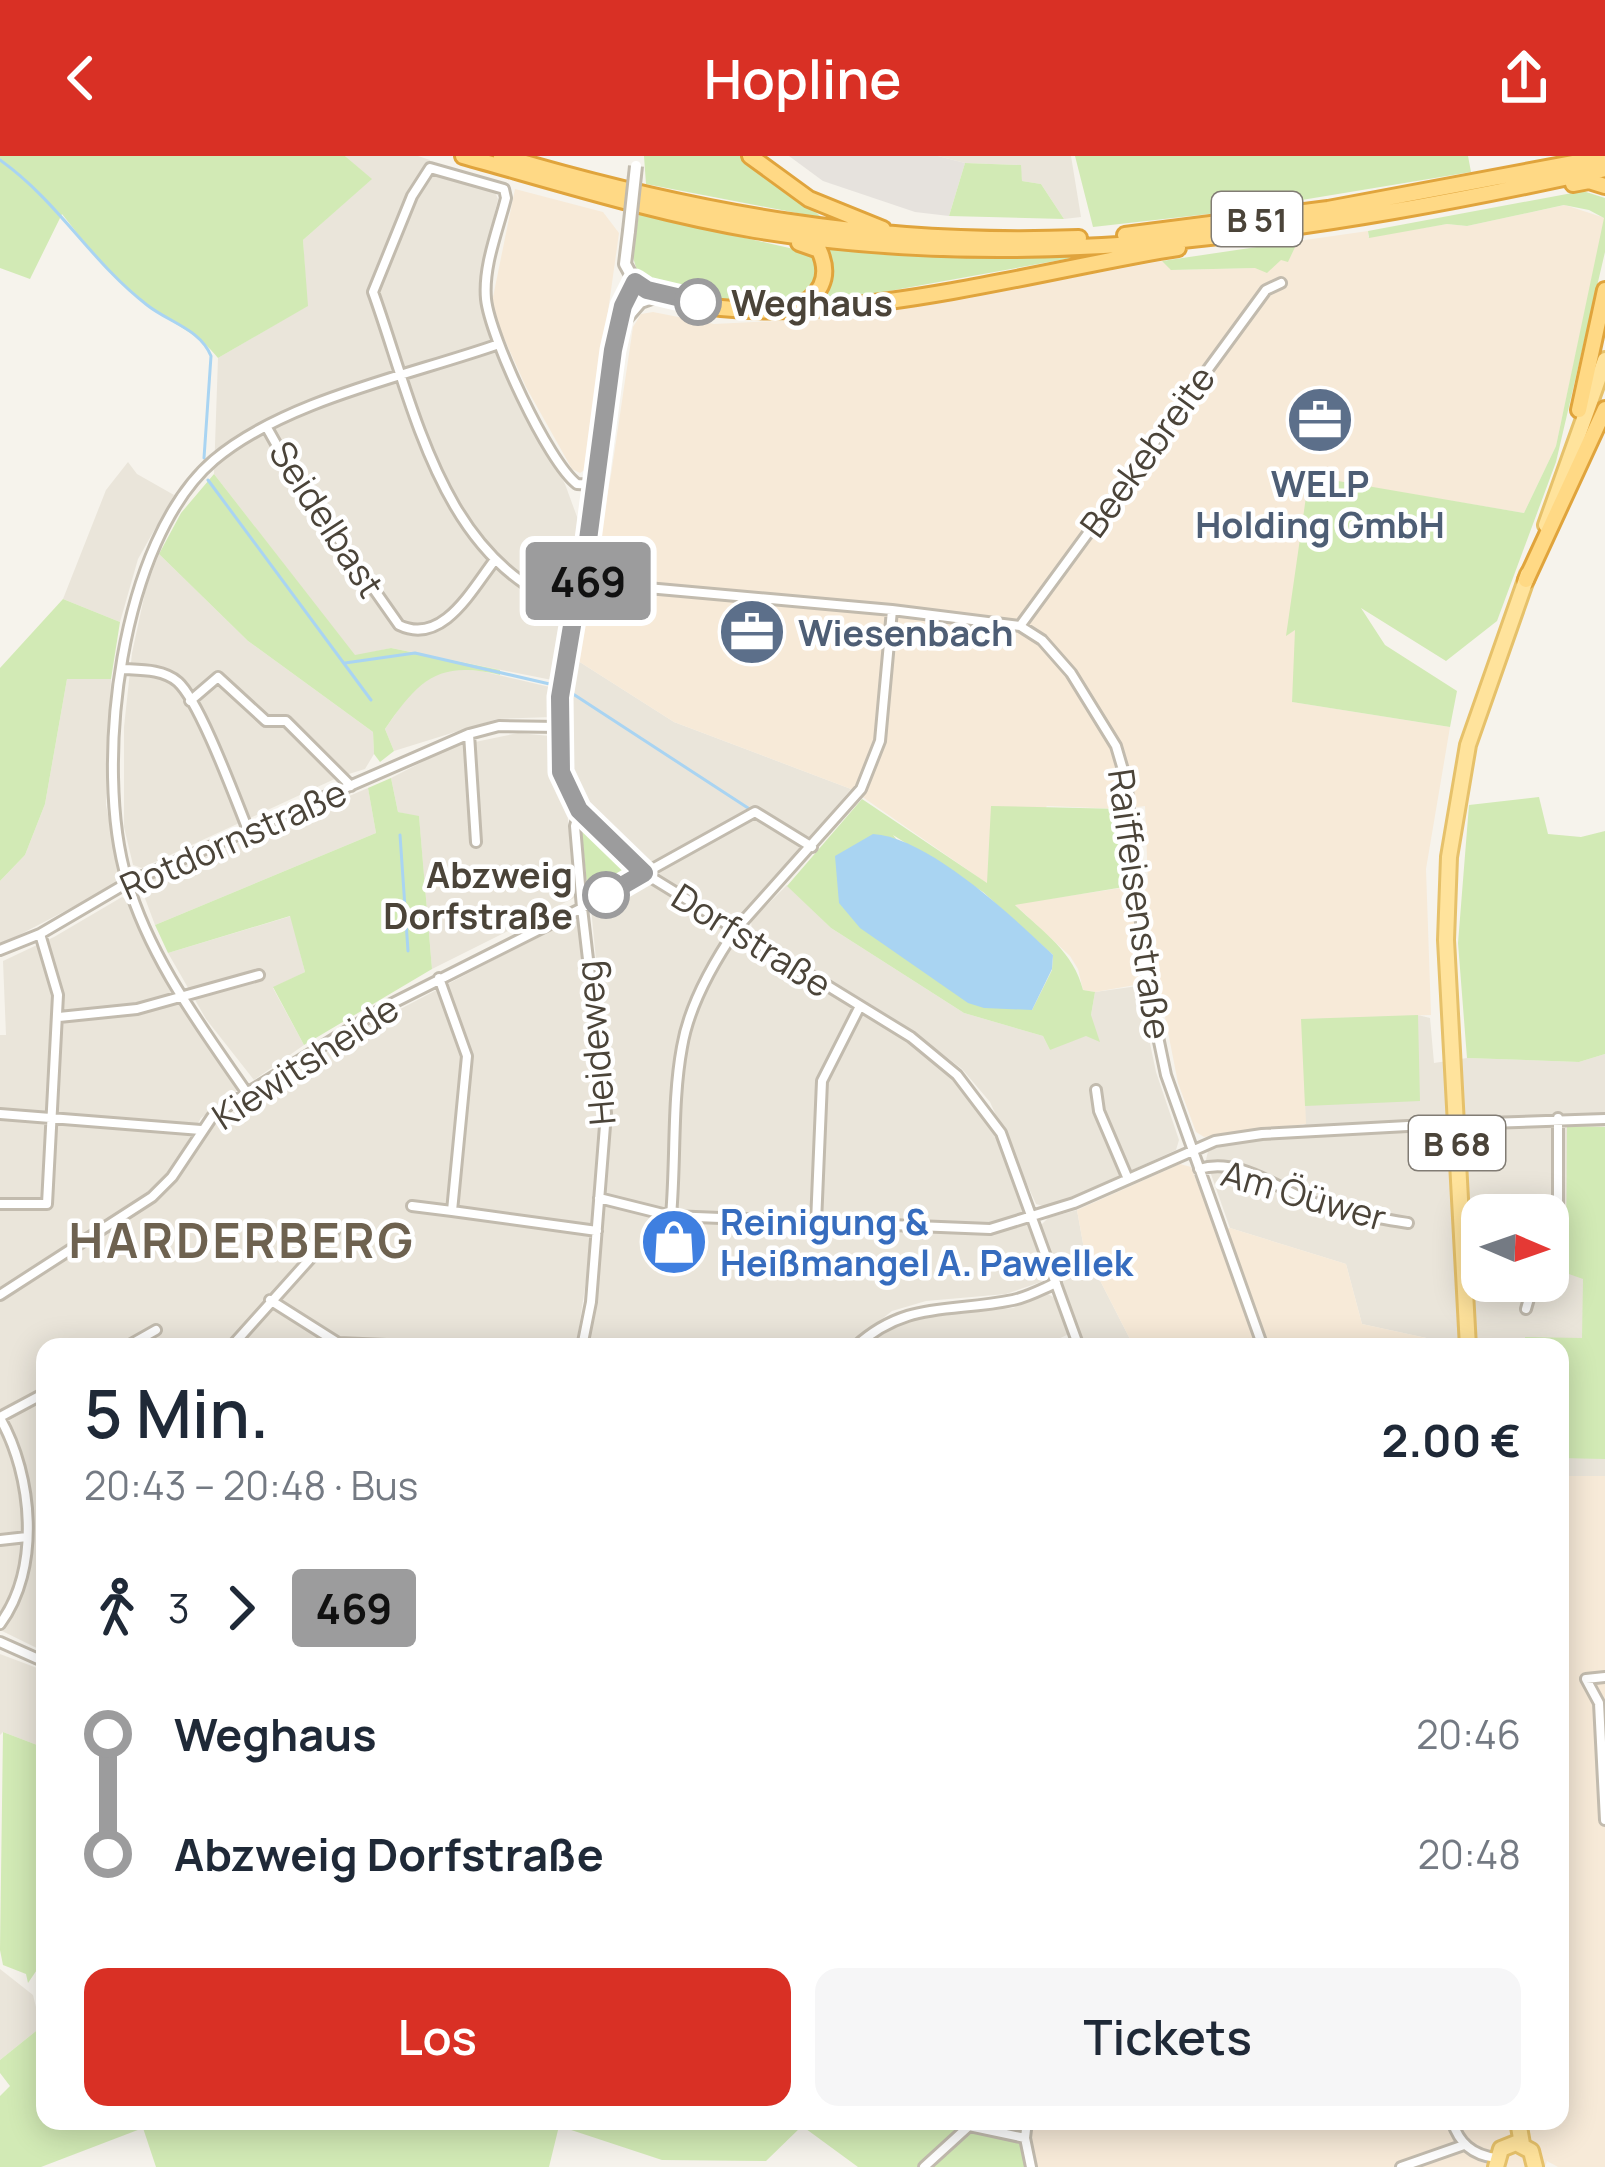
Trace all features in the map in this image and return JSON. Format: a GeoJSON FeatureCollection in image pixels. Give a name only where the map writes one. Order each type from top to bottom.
{"type":"FeatureCollection","features":[{"type":"Feature","properties":{"kind":"highway","name":"B 51"},"geometry":{"type":"LineString","coordinates":[[463,156],[682,217],[760,231],[903,247],[1035,250],[1275,230],[1605,169]]}},
{"type":"Feature","properties":{"kind":"highway","name":"B 51"},"geometry":{"type":"LineString","coordinates":[[501,156],[686,206],[820,229],[1045,239],[1181,229],[1328,209],[1605,157]]}},
{"type":"Feature","properties":{"kind":"highway"},"geometry":{"type":"LineString","coordinates":[[750,156],[809,199],[905,236]]}},
{"type":"Feature","properties":{"kind":"highway"},"geometry":{"type":"LineString","coordinates":[[1549,169],[1575,156]]}},
{"type":"Feature","properties":{"kind":"highway"},"geometry":{"type":"LineString","coordinates":[[1538,184],[1605,186]]}},
{"type":"Feature","properties":{"kind":"highway"},"geometry":{"type":"LineString","coordinates":[[635,282],[663,295],[703,304],[788,312],[862,304],[1275,230]]}},
{"type":"Feature","properties":{"kind":"highway"},"geometry":{"type":"LineString","coordinates":[[760,231],[810,245],[823,260],[826,269],[820,290],[788,312]]}},
{"type":"Feature","properties":{"kind":"highway","name":"B 68"},"geometry":{"type":"LineString","coordinates":[[1579,410],[1605,290]]}},
{"type":"Feature","properties":{"kind":"highway","name":"B 68"},"geometry":{"type":"LineString","coordinates":[[1526,580],[1605,409]]}},
{"type":"Feature","properties":{"kind":"main road","name":"B 68"},"geometry":{"type":"LineString","coordinates":[[1526,580],[1605,342]]}},
{"type":"Feature","properties":{"kind":"main road","name":"B 68"},"geometry":{"type":"LineString","coordinates":[[1468,1338],[1446,940],[1449,857],[1468,745],[1605,360]]}},
{"type":"Feature","properties":{"kind":"main road"},"geometry":{"type":"LineString","coordinates":[[1515,2130],[1516,2144]]}},
{"type":"Feature","properties":{"kind":"main road"},"geometry":{"type":"LineString","coordinates":[[1496,2163],[1516,2144]]}},
{"type":"Feature","properties":{"kind":"main road"},"geometry":{"type":"LineString","coordinates":[[1516,2144],[1532,2151],[1535,2167]]}},
{"type":"Feature","properties":{"kind":"street"},"geometry":{"type":"LineString","coordinates":[[635,282],[626,264],[636,161]]}},
{"type":"Feature","properties":{"kind":"street"},"geometry":{"type":"LineString","coordinates":[[575,608],[538,591],[494,561],[467,526],[443,485],[374,292],[412,196],[430,168],[504,189],[485,296],[499,344],[558,462],[577,484],[594,485]]}},
{"type":"Feature","properties":{"kind":"street","name":"Dorfstraße"},"geometry":{"type":"LineString","coordinates":[[635,282],[623,306],[613,350],[585,560],[590,578],[575,608],[559,728],[561,772],[579,810],[644,873],[911,1037],[974,1094],[1001,1133],[1076,1338]]}},
{"type":"Feature","properties":{"kind":"street","name":"Beekebreite"},"geometry":{"type":"LineString","coordinates":[[1020,626],[1253,307],[1266,290],[1281,284]]}},
{"type":"Feature","properties":{"kind":"street"},"geometry":{"type":"LineString","coordinates":[[613,350],[634,308],[663,295]]}},
{"type":"Feature","properties":{"kind":"street"},"geometry":{"type":"LineString","coordinates":[[247,1093],[150,940],[116,840],[112,767],[122,669],[145,563],[181,496],[212,462],[266,425],[499,344]]}},
{"type":"Feature","properties":{"kind":"street","name":"Seidelbast"},"geometry":{"type":"LineString","coordinates":[[266,425],[293,474],[399,625],[424,632],[440,625],[494,561]]}},
{"type":"Feature","properties":{"kind":"street"},"geometry":{"type":"LineString","coordinates":[[590,578],[614,585],[1020,626]]}},
{"type":"Feature","properties":{"kind":"street"},"geometry":{"type":"LineString","coordinates":[[671,1216],[681,1048],[700,994],[737,928],[861,789],[880,741],[892,610]]}},
{"type":"Feature","properties":{"kind":"street","name":"Raiffeisenstraße"},"geometry":{"type":"LineString","coordinates":[[1020,626],[1042,640],[1072,674],[1116,746],[1132,815],[1150,1008],[1166,1075],[1260,1338]]}},
{"type":"Feature","properties":{"kind":"street"},"geometry":{"type":"LineString","coordinates":[[122,669],[151,670],[177,681],[248,830]]}},
{"type":"Feature","properties":{"kind":"street"},"geometry":{"type":"LineString","coordinates":[[190,701],[218,676],[266,721],[286,722],[351,786]]}},
{"type":"Feature","properties":{"kind":"street","name":"Rotdornstraße"},"geometry":{"type":"LineString","coordinates":[[0,950],[40,934],[127,883],[469,734],[499,726],[559,728]]}},
{"type":"Feature","properties":{"kind":"street"},"geometry":{"type":"LineString","coordinates":[[469,734],[476,842]]}},
{"type":"Feature","properties":{"kind":"street","name":"Heideweg"},"geometry":{"type":"LineString","coordinates":[[579,810],[575,826],[582,908],[606,1113],[583,1338]]}},
{"type":"Feature","properties":{"kind":"street","name":"Kiewitsheide"},"geometry":{"type":"LineString","coordinates":[[0,1295],[152,1197],[172,1178],[212,1117],[385,1007],[582,908],[755,812],[812,847]]}},
{"type":"Feature","properties":{"kind":"street"},"geometry":{"type":"LineString","coordinates":[[0,1204],[47,1204],[59,1017],[58,994],[40,934]]}},
{"type":"Feature","properties":{"kind":"street"},"geometry":{"type":"LineString","coordinates":[[59,1017],[137,1009],[259,975]]}},
{"type":"Feature","properties":{"kind":"street"},"geometry":{"type":"LineString","coordinates":[[439,978],[467,1055],[452,1211]]}},
{"type":"Feature","properties":{"kind":"street"},"geometry":{"type":"LineString","coordinates":[[816,1223],[821,1081],[859,1008]]}},
{"type":"Feature","properties":{"kind":"street"},"geometry":{"type":"LineString","coordinates":[[1096,1090],[1099,1111],[1128,1179]]}},
{"type":"Feature","properties":{"kind":"street"},"geometry":{"type":"LineString","coordinates":[[0,1114],[201,1130]]}},
{"type":"Feature","properties":{"kind":"street"},"geometry":{"type":"LineString","coordinates":[[1558,1118],[1558,1194]]}},
{"type":"Feature","properties":{"kind":"street"},"geometry":{"type":"LineString","coordinates":[[599,1198],[671,1216],[989,1229],[1128,1179],[1215,1141],[1262,1134],[1605,1118]]}},
{"type":"Feature","properties":{"kind":"street","name":"Am Öüwer"},"geometry":{"type":"LineString","coordinates":[[1199,1169],[1211,1165],[1239,1169],[1316,1203],[1408,1223]]}},
{"type":"Feature","properties":{"kind":"street"},"geometry":{"type":"LineString","coordinates":[[412,1206],[597,1231]]}},
{"type":"Feature","properties":{"kind":"street"},"geometry":{"type":"LineString","coordinates":[[238,1338],[334,1232]]}},
{"type":"Feature","properties":{"kind":"street"},"geometry":{"type":"LineString","coordinates":[[864,1338],[907,1314],[1018,1299],[1057,1283]]}},
{"type":"Feature","properties":{"kind":"street"},"geometry":{"type":"LineString","coordinates":[[270,1300],[327,1338]]}},
{"type":"Feature","properties":{"kind":"street"},"geometry":{"type":"LineString","coordinates":[[1526,1309],[1528,1302]]}},
{"type":"Feature","properties":{"kind":"street"},"geometry":{"type":"LineString","coordinates":[[142,1338],[156,1330]]}},
{"type":"Feature","properties":{"kind":"street"},"geometry":{"type":"LineString","coordinates":[[868,1335],[871,1338]]}},
{"type":"Feature","properties":{"kind":"street"},"geometry":{"type":"LineString","coordinates":[[0,1624],[19,1594],[27,1565],[27,1537],[16,1456],[0,1417],[36,1398]]}},
{"type":"Feature","properties":{"kind":"street"},"geometry":{"type":"LineString","coordinates":[[0,1540],[27,1537]]}},
{"type":"Feature","properties":{"kind":"street"},"geometry":{"type":"LineString","coordinates":[[0,1642],[36,1657]]}},
{"type":"Feature","properties":{"kind":"street"},"geometry":{"type":"LineString","coordinates":[[1605,1677],[1586,1679],[1599,1703],[1605,1820]]}},
{"type":"Feature","properties":{"kind":"street"},"geometry":{"type":"LineString","coordinates":[[924,2167],[965,2130]]}},
{"type":"Feature","properties":{"kind":"street"},"geometry":{"type":"LineString","coordinates":[[988,2130],[1025,2138]]}},
{"type":"Feature","properties":{"kind":"street"},"geometry":{"type":"LineString","coordinates":[[1026,2130],[1031,2167]]}},
{"type":"Feature","properties":{"kind":"street"},"geometry":{"type":"LineString","coordinates":[[1456,2130],[1464,2145],[1496,2163]]}},
{"type":"Feature","properties":{"kind":"street"},"geometry":{"type":"LineString","coordinates":[[1401,2167],[1464,2145]]}},
{"type":"Feature","properties":{"kind":"shaded area"},"geometry":{"type":"Polygon","coordinates":[[[345,156],[418,156],[430,160],[435,175],[494,190],[498,199],[481,272],[482,313],[495,353],[565,484],[580,525],[557,681],[391,648],[355,656],[214,474],[218,358],[307,306],[303,240],[371,179],[345,156]]]}},
{"type":"Feature","properties":{"kind":"shaded area"},"geometry":{"type":"Polygon","coordinates":[[[789,156],[938,156],[965,163],[949,216],[915,212],[823,181],[789,156]]]}},
{"type":"Feature","properties":{"kind":"shaded area"},"geometry":{"type":"Polygon","coordinates":[[[938,156],[1071,156],[1081,217],[1064,219],[1041,184],[1022,181],[1020,165],[965,163],[938,156]]]}},
{"type":"Feature","properties":{"kind":"shaded area"},"geometry":{"type":"Polygon","coordinates":[[[515,189],[603,212],[619,233],[586,469],[580,473],[572,469],[526,387],[492,302],[515,189]]]}},
{"type":"Feature","properties":{"kind":"shaded area"},"geometry":{"type":"Polygon","coordinates":[[[1565,205],[1605,218],[1556,446],[1524,513],[1309,477],[1292,702],[1450,727],[1426,869],[1431,1015],[1302,1019],[1306,1124],[1204,1137],[1196,1132],[1178,1083],[1158,981],[1083,990],[1070,956],[1014,904],[1148,884],[1145,806],[1047,806],[988,884],[851,789],[674,722],[575,659],[611,475],[633,327],[641,314],[653,312],[714,324],[858,317],[1162,261],[1172,270],[1255,268],[1288,261],[1298,241],[1368,231],[1368,237],[1447,224],[1467,226],[1565,205]]]}},
{"type":"Feature","properties":{"kind":"shaded area"},"geometry":{"type":"Polygon","coordinates":[[[128,462],[137,474],[174,495],[138,559],[120,622],[63,599],[106,490],[128,462]]]}},
{"type":"Feature","properties":{"kind":"shaded area"},"geometry":{"type":"Polygon","coordinates":[[[159,554],[248,641],[373,732],[374,754],[365,769],[142,868],[133,865],[124,827],[124,727],[132,653],[159,554]]]}},
{"type":"Feature","properties":{"kind":"shaded area"},"geometry":{"type":"Polygon","coordinates":[[[575,659],[674,722],[851,789],[741,919],[734,921],[657,874],[604,827],[574,788],[567,764],[566,726],[575,659]]]}},
{"type":"Feature","properties":{"kind":"shaded area"},"geometry":{"type":"Polygon","coordinates":[[[459,669],[554,688],[552,717],[497,719],[394,751],[385,729],[410,693],[439,671],[459,669]]]}},
{"type":"Feature","properties":{"kind":"shaded area"},"geometry":{"type":"Polygon","coordinates":[[[67,679],[111,679],[106,805],[119,869],[115,885],[0,945],[0,881],[25,855],[45,804],[67,679]]]}},
{"type":"Feature","properties":{"kind":"shaded area"},"geometry":{"type":"Polygon","coordinates":[[[518,733],[550,736],[558,788],[567,808],[574,898],[432,969],[419,817],[398,812],[391,778],[451,747],[518,733]]]}},
{"type":"Feature","properties":{"kind":"shaded area"},"geometry":{"type":"Polygon","coordinates":[[[368,788],[376,833],[155,925],[143,893],[149,881],[368,788]]]}},
{"type":"Feature","properties":{"kind":"shaded area"},"geometry":{"type":"Polygon","coordinates":[[[645,880],[916,1046],[987,1120],[1008,1162],[1047,1273],[1041,1282],[1006,1294],[926,1301],[892,1311],[858,1338],[589,1338],[601,1257],[611,1113],[591,908],[645,880]]]}},
{"type":"Feature","properties":{"kind":"shaded area"},"geometry":{"type":"Polygon","coordinates":[[[787,885],[831,928],[964,1013],[1043,1036],[1050,1050],[1091,1015],[1095,992],[1138,986],[1156,1072],[1179,1140],[1176,1150],[1075,1196],[1036,1204],[990,1102],[962,1069],[903,1024],[752,931],[751,921],[787,885]]]}},
{"type":"Feature","properties":{"kind":"shaded area"},"geometry":{"type":"Polygon","coordinates":[[[122,897],[130,902],[186,1014],[238,1090],[201,1118],[173,1167],[148,1192],[0,1291],[0,1035],[6,1035],[3,961],[122,897]]]}},
{"type":"Feature","properties":{"kind":"shaded area"},"geometry":{"type":"Polygon","coordinates":[[[291,916],[305,972],[273,988],[304,1045],[254,1080],[206,1019],[168,953],[291,916]]]}},
{"type":"Feature","properties":{"kind":"shaded area"},"geometry":{"type":"Polygon","coordinates":[[[573,918],[580,922],[600,1123],[577,1338],[36,1338],[36,1648],[0,1630],[0,1300],[164,1194],[214,1125],[368,1026],[573,918]]]}},
{"type":"Feature","properties":{"kind":"shaded area"},"geometry":{"type":"Polygon","coordinates":[[[1430,1018],[1434,1063],[1467,1058],[1579,1062],[1605,1054],[1605,1476],[1569,1476],[1569,1338],[1427,1338],[1362,1324],[1346,1264],[1230,1228],[1206,1160],[1208,1151],[1235,1142],[1305,1137],[1301,1019],[1430,1018]]]}},
{"type":"Feature","properties":{"kind":"shaded area"},"geometry":{"type":"Polygon","coordinates":[[[1180,1164],[1191,1167],[1216,1231],[1230,1228],[1346,1264],[1362,1324],[1427,1338],[1129,1338],[1084,1249],[1077,1210],[1180,1164]]]}},
{"type":"Feature","properties":{"kind":"shaded area"},"geometry":{"type":"Polygon","coordinates":[[[1077,1210],[1084,1249],[1129,1338],[1082,1338],[1041,1225],[1048,1218],[1077,1210]]]}},
{"type":"Feature","properties":{"kind":"shaded area"},"geometry":{"type":"Polygon","coordinates":[[[1048,1294],[1055,1298],[1069,1334],[1060,1338],[876,1338],[888,1328],[922,1316],[1013,1308],[1048,1294]]]}},
{"type":"Feature","properties":{"kind":"shaded area"},"geometry":{"type":"Polygon","coordinates":[[[1569,1476],[1605,1476],[1605,2167],[1558,2167],[1547,2161],[1545,2167],[1031,2167],[976,2130],[1569,2130],[1569,1476]]]}},
{"type":"Feature","properties":{"kind":"shaded area"},"geometry":{"type":"Polygon","coordinates":[[[0,1654],[36,1668],[36,1745],[3,1732],[0,1735],[0,1654]]]}},
{"type":"Feature","properties":{"kind":"shaded area"},"geometry":{"type":"Polygon","coordinates":[[[0,1969],[33,1995],[36,2031],[0,2060],[0,1969]]]}},
{"type":"Feature","properties":{"kind":"green space"},"geometry":{"type":"Polygon","coordinates":[[[0,156],[345,156],[372,179],[303,240],[308,306],[218,358],[124,285],[62,214],[30,279],[0,268],[0,156]]]}},
{"type":"Feature","properties":{"kind":"green space"},"geometry":{"type":"Polygon","coordinates":[[[644,156],[741,156],[823,218],[646,184],[644,156]]]}},
{"type":"Feature","properties":{"kind":"green space"},"geometry":{"type":"Polygon","coordinates":[[[1075,156],[1468,156],[1471,172],[1235,211],[1093,227],[1075,156]]]}},
{"type":"Feature","properties":{"kind":"green space"},"geometry":{"type":"Polygon","coordinates":[[[965,163],[1021,165],[1022,181],[1041,184],[1064,219],[949,216],[965,163]]]}},
{"type":"Feature","properties":{"kind":"green space"},"geometry":{"type":"Polygon","coordinates":[[[1583,191],[1605,198],[1605,252],[1556,462],[1497,621],[1446,661],[1361,608],[1385,645],[1457,691],[1450,727],[1292,702],[1295,630],[1286,636],[1309,476],[1524,513],[1556,446],[1604,218],[1564,205],[1467,226],[1447,224],[1369,238],[1368,231],[1583,191]]]}},
{"type":"Feature","properties":{"kind":"green space"},"geometry":{"type":"Polygon","coordinates":[[[639,214],[807,252],[819,262],[815,286],[806,297],[791,303],[747,304],[697,294],[638,274],[632,254],[639,214]]]}},
{"type":"Feature","properties":{"kind":"green space"},"geometry":{"type":"Polygon","coordinates":[[[1298,241],[1288,262],[1281,260],[1267,273],[1255,268],[1171,270],[1162,261],[1298,241]]]}},
{"type":"Feature","properties":{"kind":"green space"},"geometry":{"type":"Polygon","coordinates":[[[828,246],[971,257],[1088,255],[817,304],[832,277],[828,246]]]}},
{"type":"Feature","properties":{"kind":"green space"},"geometry":{"type":"Polygon","coordinates":[[[214,474],[355,655],[391,648],[500,670],[500,675],[461,670],[420,686],[385,729],[394,751],[380,762],[374,754],[373,732],[248,641],[159,554],[181,513],[214,474]]]}},
{"type":"Feature","properties":{"kind":"green space"},"geometry":{"type":"Polygon","coordinates":[[[63,599],[120,622],[111,679],[67,679],[45,804],[25,855],[0,881],[0,668],[63,599]]]}},
{"type":"Feature","properties":{"kind":"green space"},"geometry":{"type":"Polygon","coordinates":[[[391,778],[398,812],[419,816],[432,969],[304,1045],[273,987],[305,972],[290,916],[168,953],[155,925],[376,833],[368,788],[391,778]]]}},
{"type":"Feature","properties":{"kind":"green space"},"geometry":{"type":"Polygon","coordinates":[[[1539,797],[1548,834],[1581,837],[1605,831],[1605,1054],[1579,1062],[1467,1058],[1458,943],[1469,805],[1539,797]]]}},
{"type":"Feature","properties":{"kind":"green space"},"geometry":{"type":"Polygon","coordinates":[[[862,799],[987,883],[991,806],[1122,809],[1130,886],[1015,905],[1065,953],[1083,990],[1095,992],[1091,1015],[1100,1042],[1086,1036],[1050,1050],[1043,1036],[964,1013],[831,928],[787,886],[862,799]],[[893,835],[1032,1010],[1052,970],[1053,955],[983,892],[893,835]]]}},
{"type":"Feature","properties":{"kind":"green space"},"geometry":{"type":"Polygon","coordinates":[[[581,825],[630,871],[588,895],[581,825]]]}},
{"type":"Feature","properties":{"kind":"green space"},"geometry":{"type":"Polygon","coordinates":[[[1418,1015],[1420,1101],[1305,1106],[1301,1019],[1418,1015]]]}},
{"type":"Feature","properties":{"kind":"green space"},"geometry":{"type":"Polygon","coordinates":[[[1567,1126],[1605,1127],[1605,1459],[1569,1458],[1569,1338],[1525,1338],[1525,1337],[1582,1338],[1583,1279],[1569,1274],[1567,1126]]]}},
{"type":"Feature","properties":{"kind":"green space"},"geometry":{"type":"Polygon","coordinates":[[[3,1732],[36,1745],[36,1971],[28,1983],[26,1974],[3,1965],[3,1732]]]}},
{"type":"Feature","properties":{"kind":"green space"},"geometry":{"type":"Polygon","coordinates":[[[36,2031],[36,2130],[138,2130],[41,2167],[0,2167],[0,2096],[10,2086],[0,2073],[0,2060],[36,2031]]]}},
{"type":"Feature","properties":{"kind":"green space"},"geometry":{"type":"Polygon","coordinates":[[[144,2130],[558,2130],[549,2167],[156,2167],[144,2130]]]}},
{"type":"Feature","properties":{"kind":"green space"},"geometry":{"type":"Polygon","coordinates":[[[571,2130],[798,2130],[766,2161],[662,2160],[571,2130]]]}},
{"type":"Feature","properties":{"kind":"green space"},"geometry":{"type":"Polygon","coordinates":[[[807,2130],[995,2130],[1025,2138],[1031,2167],[858,2167],[807,2130]]]}},
{"type":"Feature","properties":{"kind":"water"},"geometry":{"type":"Polygon","coordinates":[[[873,834],[919,849],[944,864],[1053,955],[1052,969],[1032,1010],[968,1003],[860,928],[839,903],[835,856],[873,834]]]}},
{"type":"Feature","properties":{"kind":"waterway"},"geometry":{"type":"LineString","coordinates":[[0,160],[40,195],[127,288],[206,347],[211,356],[204,458]]}},
{"type":"Feature","properties":{"kind":"waterway"},"geometry":{"type":"LineString","coordinates":[[208,480],[371,700]]}},
{"type":"Feature","properties":{"kind":"waterway"},"geometry":{"type":"LineString","coordinates":[[345,663],[415,653],[554,685]]}},
{"type":"Feature","properties":{"kind":"waterway"},"geometry":{"type":"LineString","coordinates":[[570,692],[748,808]]}},
{"type":"Feature","properties":{"kind":"waterway"},"geometry":{"type":"LineString","coordinates":[[400,835],[408,951]]}},
{"type":"Feature","properties":{"kind":"bus line","name":"469"},"geometry":{"type":"LineString","coordinates":[[606,895],[644,873],[579,810],[563,781],[558,755],[560,697],[575,608],[590,578],[586,555],[613,350],[623,306],[635,282],[647,290],[698,302]]}},
{"type":"Feature","properties":{"kind":"place","name":"Weghaus"},"geometry":{"type":"Point","coordinates":[698,302]}},
{"type":"Feature","properties":{"kind":"place","name":"WELP Holding GmbH"},"geometry":{"type":"Point","coordinates":[1320,420]}},
{"type":"Feature","properties":{"kind":"place","name":"Wiesenbach"},"geometry":{"type":"Point","coordinates":[752,632]}},
{"type":"Feature","properties":{"kind":"place","name":"Abzweig Dorfstraße"},"geometry":{"type":"Point","coordinates":[606,895]}},
{"type":"Feature","properties":{"kind":"place","name":"Reinigung & Heißmangel A. Pawellek"},"geometry":{"type":"Point","coordinates":[674,1242]}},
{"type":"Feature","properties":{"kind":"district","name":"HARDERBERG"},"geometry":{"type":"Point","coordinates":[242,1239]}}]}
